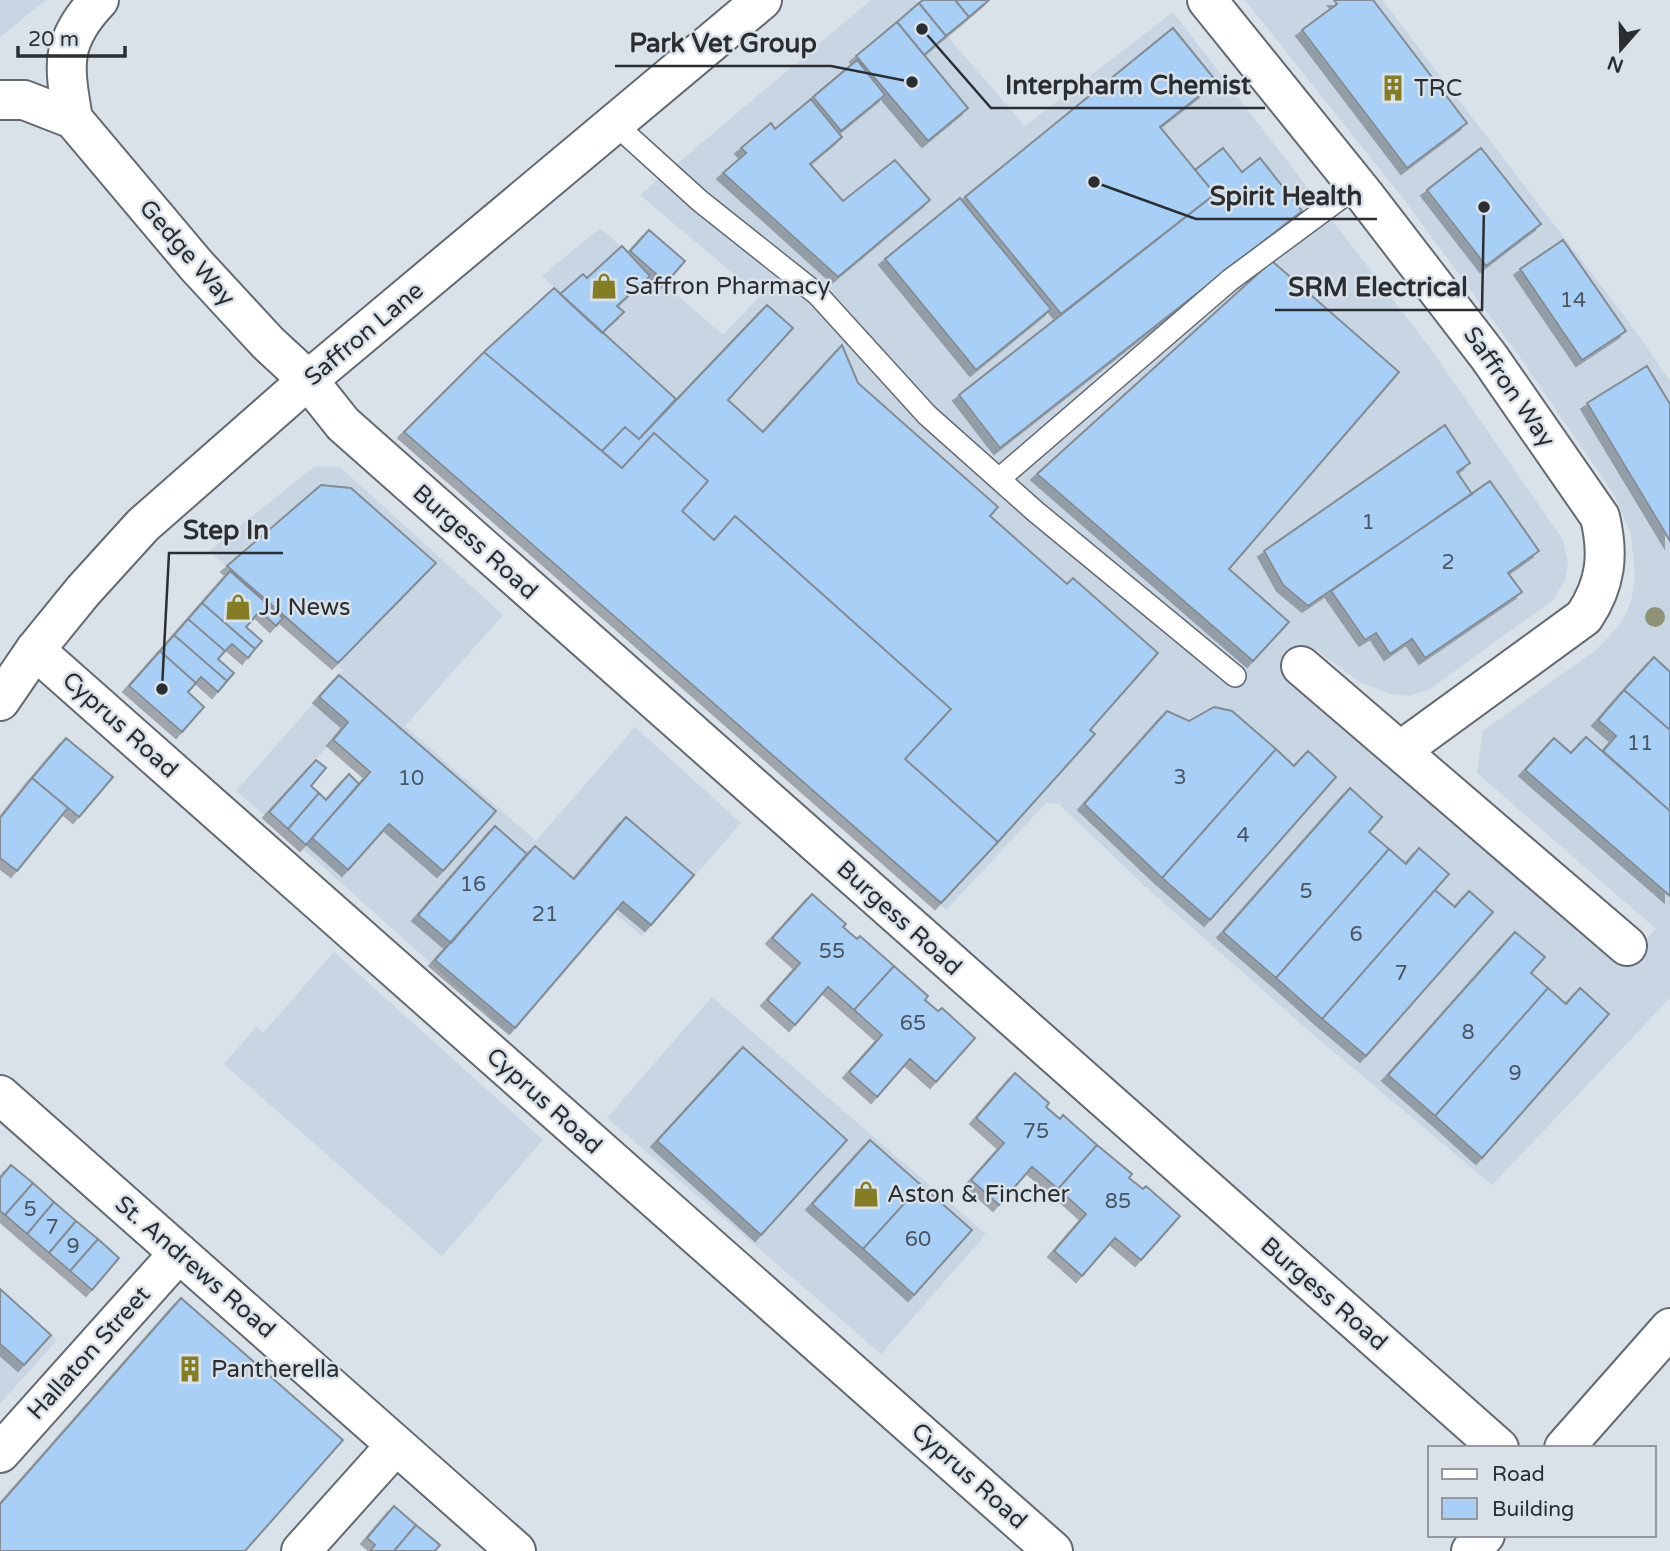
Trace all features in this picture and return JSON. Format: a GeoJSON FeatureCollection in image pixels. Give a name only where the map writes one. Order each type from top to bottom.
{"type":"FeatureCollection","features":[{"type":"Feature","properties":{"kind":"street"},"geometry":{"type":"LineString","coordinates":[[0,100],[24,100],[73,119],[65,56],[76,27],[99,0]]}},
{"type":"Feature","properties":{"kind":"street","name":"Saffron Lane"},"geometry":{"type":"LineString","coordinates":[[0,701],[35,650],[143,525],[309,380],[762,0]]}},
{"type":"Feature","properties":{"kind":"street","name":"Saffron Way"},"geometry":{"type":"LineString","coordinates":[[1207,0],[1357,186],[1497,369],[1600,517],[1605,542],[1604,571],[1598,596],[1584,617],[1400,751]]}},
{"type":"Feature","properties":{"kind":"street","name":"Gedge Way"},"geometry":{"type":"LineString","coordinates":[[73,119],[197,265],[268,343],[309,380]]}},
{"type":"Feature","properties":{"kind":"street","name":"Burgess Road"},"geometry":{"type":"LineString","coordinates":[[309,380],[353,434],[1497,1446]]}},
{"type":"Feature","properties":{"kind":"street","name":"Cyprus Road"},"geometry":{"type":"LineString","coordinates":[[35,650],[1054,1551]]}},
{"type":"Feature","properties":{"kind":"street"},"geometry":{"type":"LineString","coordinates":[[1301,666],[1627,946]]}},
{"type":"Feature","properties":{"kind":"street","name":"St. Andrews Road"},"geometry":{"type":"LineString","coordinates":[[0,1095],[516,1551]]}},
{"type":"Feature","properties":{"kind":"street","name":"Hallaton Street"},"geometry":{"type":"LineString","coordinates":[[0,1453],[179,1253]]}},
{"type":"Feature","properties":{"kind":"street"},"geometry":{"type":"LineString","coordinates":[[1566,1446],[1670,1328]]}},
{"type":"Feature","properties":{"kind":"street"},"geometry":{"type":"LineString","coordinates":[[301,1551],[396,1445]]}},
{"type":"Feature","properties":{"kind":"street"},"geometry":{"type":"LineString","coordinates":[[1471,1551],[1483,1537]]}},
{"type":"Feature","properties":{"kind":"lane"},"geometry":{"type":"LineString","coordinates":[[615,124],[700,201],[817,294],[927,415],[999,479],[1235,676]]}},
{"type":"Feature","properties":{"kind":"lane"},"geometry":{"type":"LineString","coordinates":[[999,479],[1230,280],[1357,186]]}},
{"type":"Feature","properties":{"kind":"shaded area"},"geometry":{"type":"Polygon","coordinates":[[[0,0],[46,0],[0,37],[0,0]]]}},
{"type":"Feature","properties":{"kind":"shaded area"},"geometry":{"type":"Polygon","coordinates":[[[871,0],[916,0],[1025,126],[1173,12],[1430,348],[1563,540],[1568,564],[1565,580],[1553,600],[1430,689],[1409,696],[1390,694],[1361,683],[1315,649],[1289,678],[1621,965],[1656,929],[1477,773],[1483,731],[1596,650],[1621,623],[1631,602],[1635,575],[1631,535],[1615,496],[1522,360],[1405,201],[1245,0],[1382,0],[1632,326],[1670,381],[1670,998],[1492,1185],[1315,1036],[1147,888],[1059,804],[1046,803],[946,910],[594,596],[616,471],[679,401],[542,276],[600,228],[723,335],[760,296],[640,195],[871,0]]]}},
{"type":"Feature","properties":{"kind":"shaded area"},"geometry":{"type":"Polygon","coordinates":[[[315,466],[340,467],[503,615],[405,726],[536,841],[635,727],[741,823],[642,936],[615,914],[511,1035],[302,848],[369,771],[333,740],[266,816],[236,791],[343,670],[209,551],[315,466]]]}},
{"type":"Feature","properties":{"kind":"shaded area"},"geometry":{"type":"Polygon","coordinates":[[[334,952],[543,1140],[442,1256],[224,1064],[256,1027],[263,1033],[334,952]]]}},
{"type":"Feature","properties":{"kind":"shaded area"},"geometry":{"type":"Polygon","coordinates":[[[712,997],[986,1234],[881,1354],[607,1118],[712,997]]]}},
{"type":"Feature","properties":{"kind":"shaded area"},"geometry":{"type":"Polygon","coordinates":[[[0,1289],[57,1340],[0,1404],[0,1289]]]}},
{"type":"Feature","properties":{"kind":"building"},"geometry":{"type":"Polygon","coordinates":[[[923,0],[955,0],[969,17],[946,36],[919,3],[923,0]]]}},
{"type":"Feature","properties":{"kind":"building"},"geometry":{"type":"Polygon","coordinates":[[[955,0],[989,0],[969,17],[955,0]]]}},
{"type":"Feature","properties":{"kind":"building","name":"TRC"},"geometry":{"type":"Polygon","coordinates":[[[1334,0],[1373,0],[1467,123],[1407,168],[1302,30],[1337,4],[1334,0]]]}},
{"type":"Feature","properties":{"kind":"building"},"geometry":{"type":"Polygon","coordinates":[[[919,3],[946,36],[924,55],[897,22],[919,3]]]}},
{"type":"Feature","properties":{"kind":"building"},"geometry":{"type":"Polygon","coordinates":[[[897,22],[968,108],[928,141],[856,56],[897,22]]]}},
{"type":"Feature","properties":{"kind":"building"},"geometry":{"type":"Polygon","coordinates":[[[1173,28],[1217,82],[1160,127],[1215,194],[1061,314],[965,197],[1173,28]]]}},
{"type":"Feature","properties":{"kind":"building"},"geometry":{"type":"Polygon","coordinates":[[[857,60],[885,95],[841,131],[813,97],[857,60]]]}},
{"type":"Feature","properties":{"kind":"building"},"geometry":{"type":"Polygon","coordinates":[[[811,99],[842,137],[810,164],[843,201],[895,160],[930,200],[838,277],[723,173],[746,153],[741,148],[771,123],[775,129],[811,99]]]}},
{"type":"Feature","properties":{"kind":"building"},"geometry":{"type":"Polygon","coordinates":[[[1223,148],[1242,172],[1260,158],[1302,211],[1000,448],[959,395],[1215,194],[1195,170],[1223,148]]]}},
{"type":"Feature","properties":{"kind":"building"},"geometry":{"type":"Polygon","coordinates":[[[1481,148],[1541,224],[1486,266],[1427,190],[1481,148]]]}},
{"type":"Feature","properties":{"kind":"building"},"geometry":{"type":"Polygon","coordinates":[[[960,198],[1051,309],[976,370],[885,259],[960,198]]]}},
{"type":"Feature","properties":{"kind":"building"},"geometry":{"type":"Polygon","coordinates":[[[649,230],[685,261],[666,283],[630,251],[649,230]]]}},
{"type":"Feature","properties":{"kind":"building"},"geometry":{"type":"Polygon","coordinates":[[[1563,240],[1626,331],[1582,360],[1520,269],[1563,240]]]}},
{"type":"Feature","properties":{"kind":"building","name":"Saffron Pharmacy"},"geometry":{"type":"Polygon","coordinates":[[[622,246],[650,276],[617,306],[624,312],[602,333],[560,294],[583,274],[587,278],[622,246]]]}},
{"type":"Feature","properties":{"kind":"building"},"geometry":{"type":"Polygon","coordinates":[[[1272,261],[1399,372],[1229,569],[1289,622],[1253,661],[1037,474],[1272,261]]]}},
{"type":"Feature","properties":{"kind":"building"},"geometry":{"type":"Polygon","coordinates":[[[554,288],[676,399],[639,439],[625,427],[602,451],[484,352],[554,288]]]}},
{"type":"Feature","properties":{"kind":"building"},"geometry":{"type":"Polygon","coordinates":[[[767,305],[793,328],[728,400],[763,432],[842,345],[858,383],[998,507],[990,516],[1067,584],[1073,578],[1158,653],[1090,730],[1095,734],[998,842],[905,759],[951,709],[735,516],[714,540],[682,511],[708,481],[654,433],[622,468],[602,451],[625,427],[639,439],[767,305]]]}},
{"type":"Feature","properties":{"kind":"building"},"geometry":{"type":"Polygon","coordinates":[[[484,352],[622,468],[654,433],[708,481],[682,511],[714,540],[735,516],[951,709],[905,759],[998,842],[941,903],[404,432],[484,352]]]}},
{"type":"Feature","properties":{"kind":"building"},"geometry":{"type":"Polygon","coordinates":[[[1647,366],[1670,404],[1670,541],[1587,403],[1647,366]]]}},
{"type":"Feature","properties":{"kind":"building"},"geometry":{"type":"Polygon","coordinates":[[[1445,425],[1470,463],[1457,472],[1472,494],[1308,606],[1283,585],[1264,551],[1445,425]]]}},
{"type":"Feature","properties":{"kind":"building"},"geometry":{"type":"Polygon","coordinates":[[[1490,481],[1539,551],[1508,573],[1522,592],[1425,658],[1412,639],[1390,654],[1376,633],[1365,640],[1331,591],[1490,481]]]}},
{"type":"Feature","properties":{"kind":"building"},"geometry":{"type":"Polygon","coordinates":[[[321,485],[351,488],[436,563],[338,663],[227,566],[321,485]]]}},
{"type":"Feature","properties":{"kind":"building","name":"JJ News"},"geometry":{"type":"Polygon","coordinates":[[[230,571],[283,618],[276,626],[260,611],[246,627],[262,641],[255,649],[202,603],[230,571]]]}},
{"type":"Feature","properties":{"kind":"building"},"geometry":{"type":"Polygon","coordinates":[[[202,603],[255,649],[248,658],[232,644],[225,651],[188,619],[202,603]]]}},
{"type":"Feature","properties":{"kind":"building"},"geometry":{"type":"Polygon","coordinates":[[[188,619],[225,651],[218,659],[234,673],[227,681],[174,635],[188,619]]]}},
{"type":"Feature","properties":{"kind":"building"},"geometry":{"type":"Polygon","coordinates":[[[174,635],[227,681],[218,692],[201,677],[196,683],[160,651],[174,635]]]}},
{"type":"Feature","properties":{"kind":"building"},"geometry":{"type":"Polygon","coordinates":[[[160,651],[196,683],[188,692],[204,707],[182,732],[129,686],[160,651]]]}},
{"type":"Feature","properties":{"kind":"building"},"geometry":{"type":"Polygon","coordinates":[[[1654,657],[1670,672],[1670,730],[1624,690],[1654,657]]]}},
{"type":"Feature","properties":{"kind":"building"},"geometry":{"type":"Polygon","coordinates":[[[339,675],[496,811],[443,871],[389,824],[348,870],[312,838],[370,772],[333,740],[348,722],[319,697],[339,675]]]}},
{"type":"Feature","properties":{"kind":"building"},"geometry":{"type":"Polygon","coordinates":[[[1624,690],[1670,730],[1670,811],[1603,751],[1616,736],[1598,720],[1624,690]]]}},
{"type":"Feature","properties":{"kind":"building"},"geometry":{"type":"Polygon","coordinates":[[[1214,707],[1232,711],[1276,749],[1162,878],[1084,804],[1167,711],[1189,721],[1214,707]]]}},
{"type":"Feature","properties":{"kind":"building"},"geometry":{"type":"Polygon","coordinates":[[[1586,737],[1670,811],[1670,896],[1525,770],[1554,738],[1571,753],[1586,737]]]}},
{"type":"Feature","properties":{"kind":"building"},"geometry":{"type":"Polygon","coordinates":[[[66,738],[113,777],[79,817],[32,778],[66,738]]]}},
{"type":"Feature","properties":{"kind":"building"},"geometry":{"type":"Polygon","coordinates":[[[1276,749],[1294,766],[1308,751],[1336,777],[1210,920],[1162,878],[1276,749]]]}},
{"type":"Feature","properties":{"kind":"building"},"geometry":{"type":"Polygon","coordinates":[[[316,760],[326,768],[311,786],[319,793],[288,829],[269,812],[316,760]]]}},
{"type":"Feature","properties":{"kind":"building"},"geometry":{"type":"Polygon","coordinates":[[[349,774],[359,784],[306,845],[288,829],[319,793],[326,800],[349,774]]]}},
{"type":"Feature","properties":{"kind":"building"},"geometry":{"type":"Polygon","coordinates":[[[32,778],[68,808],[17,871],[0,858],[0,818],[32,778]]]}},
{"type":"Feature","properties":{"kind":"building"},"geometry":{"type":"Polygon","coordinates":[[[1350,788],[1382,817],[1369,832],[1389,849],[1276,978],[1223,932],[1350,788]]]}},
{"type":"Feature","properties":{"kind":"building"},"geometry":{"type":"Polygon","coordinates":[[[626,817],[694,875],[651,925],[623,902],[515,1028],[435,960],[535,846],[574,879],[626,817]]]}},
{"type":"Feature","properties":{"kind":"building"},"geometry":{"type":"Polygon","coordinates":[[[495,826],[527,854],[451,943],[418,915],[495,826]]]}},
{"type":"Feature","properties":{"kind":"building"},"geometry":{"type":"Polygon","coordinates":[[[1419,848],[1449,874],[1322,1019],[1276,978],[1389,849],[1406,864],[1419,848]]]}},
{"type":"Feature","properties":{"kind":"building"},"geometry":{"type":"Polygon","coordinates":[[[1435,890],[1455,907],[1469,891],[1493,912],[1366,1056],[1322,1019],[1435,890]]]}},
{"type":"Feature","properties":{"kind":"building"},"geometry":{"type":"Polygon","coordinates":[[[812,894],[846,924],[843,927],[857,939],[860,936],[894,966],[854,1010],[828,987],[795,1025],[767,1000],[800,963],[772,938],[812,894]]]}},
{"type":"Feature","properties":{"kind":"building"},"geometry":{"type":"Polygon","coordinates":[[[1515,932],[1545,957],[1531,973],[1548,988],[1435,1116],[1388,1075],[1515,932]]]}},
{"type":"Feature","properties":{"kind":"building"},"geometry":{"type":"Polygon","coordinates":[[[894,966],[928,996],[925,1000],[938,1011],[942,1008],[975,1038],[936,1082],[910,1059],[877,1097],[849,1072],[882,1035],[854,1010],[894,966]]]}},
{"type":"Feature","properties":{"kind":"building"},"geometry":{"type":"Polygon","coordinates":[[[1548,988],[1566,1004],[1580,988],[1609,1014],[1482,1158],[1435,1116],[1548,988]]]}},
{"type":"Feature","properties":{"kind":"building"},"geometry":{"type":"Polygon","coordinates":[[[743,1047],[847,1140],[761,1235],[657,1141],[743,1047]]]}},
{"type":"Feature","properties":{"kind":"building"},"geometry":{"type":"Polygon","coordinates":[[[1015,1073],[1049,1103],[1046,1107],[1060,1119],[1063,1115],[1097,1145],[1058,1189],[1032,1167],[999,1205],[971,1180],[1004,1143],[976,1118],[1015,1073]]]}},
{"type":"Feature","properties":{"kind":"building","name":"Aston & Fincher"},"geometry":{"type":"Polygon","coordinates":[[[870,1140],[921,1185],[863,1249],[812,1204],[870,1140]]]}},
{"type":"Feature","properties":{"kind":"building"},"geometry":{"type":"Polygon","coordinates":[[[1097,1145],[1132,1174],[1129,1178],[1143,1189],[1146,1186],[1180,1216],[1141,1260],[1115,1238],[1082,1276],[1054,1251],[1086,1214],[1058,1189],[1097,1145]]]}},
{"type":"Feature","properties":{"kind":"building"},"geometry":{"type":"Polygon","coordinates":[[[11,1165],[33,1183],[5,1215],[0,1211],[0,1178],[11,1165]]]}},
{"type":"Feature","properties":{"kind":"building"},"geometry":{"type":"Polygon","coordinates":[[[33,1183],[54,1202],[27,1234],[5,1215],[33,1183]]]}},
{"type":"Feature","properties":{"kind":"building"},"geometry":{"type":"Polygon","coordinates":[[[921,1185],[972,1230],[914,1295],[863,1249],[921,1185]]]}},
{"type":"Feature","properties":{"kind":"building"},"geometry":{"type":"Polygon","coordinates":[[[54,1202],[76,1221],[49,1253],[27,1234],[54,1202]]]}},
{"type":"Feature","properties":{"kind":"building"},"geometry":{"type":"Polygon","coordinates":[[[76,1221],[98,1239],[70,1271],[49,1253],[76,1221]]]}},
{"type":"Feature","properties":{"kind":"building"},"geometry":{"type":"Polygon","coordinates":[[[98,1239],[119,1258],[92,1290],[70,1271],[98,1239]]]}},
{"type":"Feature","properties":{"kind":"building"},"geometry":{"type":"Polygon","coordinates":[[[0,1289],[51,1335],[24,1365],[0,1344],[0,1289]]]}},
{"type":"Feature","properties":{"kind":"building","name":"Pantherella"},"geometry":{"type":"Polygon","coordinates":[[[181,1298],[343,1440],[245,1551],[0,1551],[0,1504],[181,1298]]]}},
{"type":"Feature","properties":{"kind":"building"},"geometry":{"type":"Polygon","coordinates":[[[394,1506],[416,1525],[394,1551],[370,1551],[375,1545],[367,1538],[394,1506]]]}},
{"type":"Feature","properties":{"kind":"building"},"geometry":{"type":"Polygon","coordinates":[[[416,1525],[440,1545],[435,1551],[394,1551],[416,1525]]]}},
{"type":"Feature","properties":{"kind":"place","name":"Interpharm Chemist"},"geometry":{"type":"Point","coordinates":[922,29]}},
{"type":"Feature","properties":{"kind":"place","name":"Park Vet Group"},"geometry":{"type":"Point","coordinates":[912,82]}},
{"type":"Feature","properties":{"kind":"place","name":"TRC"},"geometry":{"type":"Point","coordinates":[1393,88]}},
{"type":"Feature","properties":{"kind":"place","name":"Spirit Health"},"geometry":{"type":"Point","coordinates":[1094,182]}},
{"type":"Feature","properties":{"kind":"place","name":"SRM Electrical"},"geometry":{"type":"Point","coordinates":[1484,207]}},
{"type":"Feature","properties":{"kind":"place","name":"Saffron Pharmacy"},"geometry":{"type":"Point","coordinates":[604,286]}},
{"type":"Feature","properties":{"kind":"place","name":"JJ News"},"geometry":{"type":"Point","coordinates":[238,607]}},
{"type":"Feature","properties":{"kind":"place","name":"Step In"},"geometry":{"type":"Point","coordinates":[162,689]}},
{"type":"Feature","properties":{"kind":"place","name":"Aston & Fincher"},"geometry":{"type":"Point","coordinates":[866,1194]}},
{"type":"Feature","properties":{"kind":"place","name":"Pantherella"},"geometry":{"type":"Point","coordinates":[190,1369]}}]}
